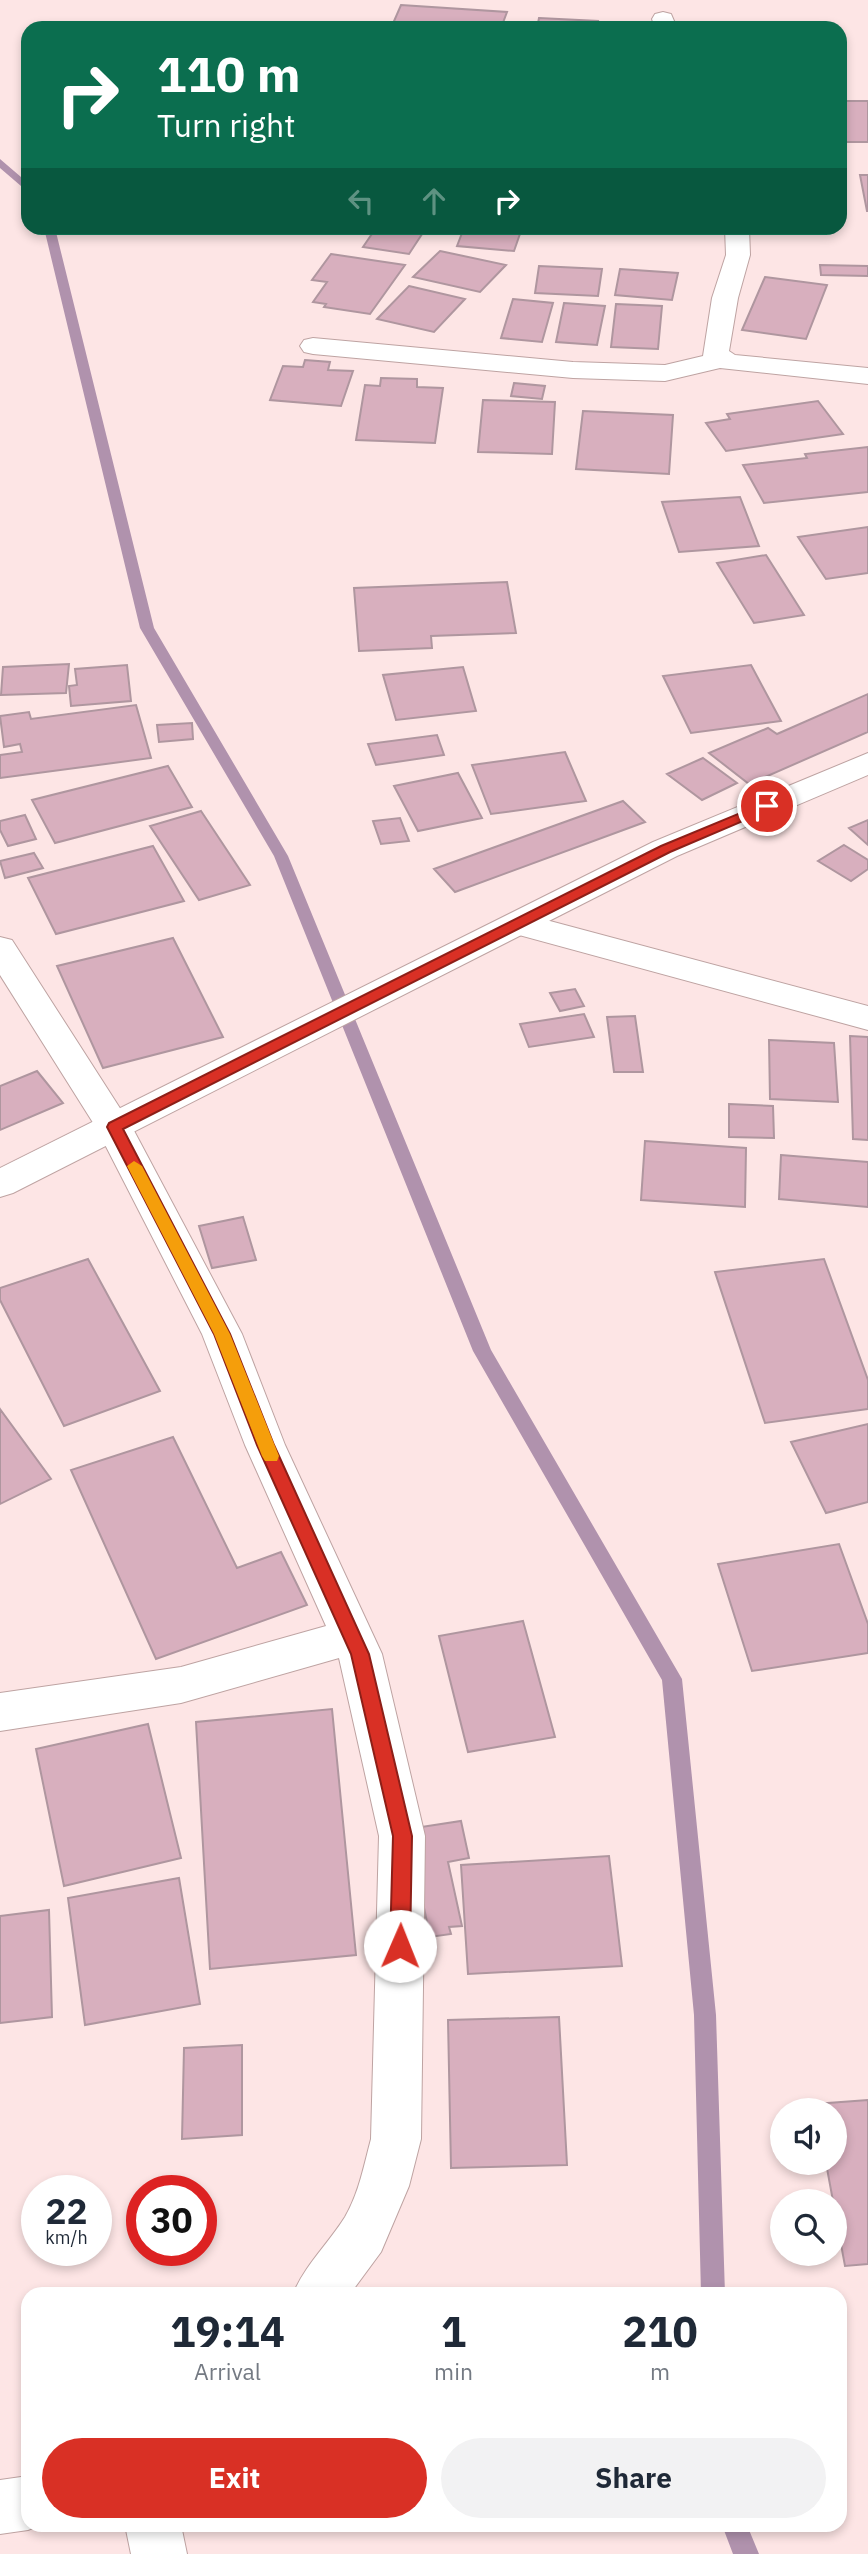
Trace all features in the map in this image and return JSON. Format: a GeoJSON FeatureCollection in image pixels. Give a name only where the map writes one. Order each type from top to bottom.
{"type":"FeatureCollection","features":[{"type":"Feature","properties":{"kind":"street"},"geometry":{"type":"LineString","coordinates":[[723,359],[715,354],[724,298],[738,255],[737,235]]}},
{"type":"Feature","properties":{"kind":"street"},"geometry":{"type":"LineString","coordinates":[[313,346],[572,370],[665,373],[723,359],[868,376]]}},
{"type":"Feature","properties":{"kind":"street"},"geometry":{"type":"LineString","coordinates":[[0,1184],[665,849],[868,763]]}},
{"type":"Feature","properties":{"kind":"street"},"geometry":{"type":"LineString","coordinates":[[520,924],[868,1018]]}},
{"type":"Feature","properties":{"kind":"street"},"geometry":{"type":"LineString","coordinates":[[0,948],[114,1127],[222,1334],[265,1445],[360,1654],[402,1836],[396,2139],[384,2186],[363,2234],[324,2287]]}},
{"type":"Feature","properties":{"kind":"street"},"geometry":{"type":"LineString","coordinates":[[0,1712],[181,1685],[352,1636]]}},
{"type":"Feature","properties":{"kind":"street"},"geometry":{"type":"LineString","coordinates":[[0,2507],[21,2504]]}},
{"type":"Feature","properties":{"kind":"street"},"geometry":{"type":"LineString","coordinates":[[154,2532],[159,2554]]}},
{"type":"Feature","properties":{"kind":"building"},"geometry":{"type":"Polygon","coordinates":[[[401,5],[507,12],[504,21],[394,21],[401,5]]]}},
{"type":"Feature","properties":{"kind":"building"},"geometry":{"type":"Polygon","coordinates":[[[539,18],[598,21],[538,21],[539,18]]]}},
{"type":"Feature","properties":{"kind":"building"},"geometry":{"type":"Polygon","coordinates":[[[847,101],[868,101],[868,142],[847,142],[847,101]]]}},
{"type":"Feature","properties":{"kind":"building"},"geometry":{"type":"Polygon","coordinates":[[[860,175],[868,175],[868,211],[867,211],[860,175]]]}},
{"type":"Feature","properties":{"kind":"building"},"geometry":{"type":"Polygon","coordinates":[[[371,235],[421,235],[409,254],[363,247],[371,235]]]}},
{"type":"Feature","properties":{"kind":"building"},"geometry":{"type":"Polygon","coordinates":[[[461,235],[520,235],[514,251],[457,246],[461,235]]]}},
{"type":"Feature","properties":{"kind":"building"},"geometry":{"type":"Polygon","coordinates":[[[440,251],[506,265],[480,292],[413,277],[440,251]]]}},
{"type":"Feature","properties":{"kind":"building"},"geometry":{"type":"Polygon","coordinates":[[[331,254],[405,265],[370,314],[324,307],[326,304],[313,302],[327,282],[312,280],[331,254]]]}},
{"type":"Feature","properties":{"kind":"building"},"geometry":{"type":"Polygon","coordinates":[[[820,265],[868,266],[868,276],[821,275],[820,265]]]}},
{"type":"Feature","properties":{"kind":"building"},"geometry":{"type":"Polygon","coordinates":[[[539,266],[602,269],[598,296],[535,293],[539,266]]]}},
{"type":"Feature","properties":{"kind":"building"},"geometry":{"type":"Polygon","coordinates":[[[620,269],[678,273],[672,300],[615,295],[620,269]]]}},
{"type":"Feature","properties":{"kind":"building"},"geometry":{"type":"Polygon","coordinates":[[[765,277],[827,285],[806,339],[742,330],[765,277]]]}},
{"type":"Feature","properties":{"kind":"building"},"geometry":{"type":"Polygon","coordinates":[[[409,286],[465,299],[434,332],[377,319],[409,286]]]}},
{"type":"Feature","properties":{"kind":"building"},"geometry":{"type":"Polygon","coordinates":[[[513,299],[553,303],[542,342],[501,338],[513,299]]]}},
{"type":"Feature","properties":{"kind":"building"},"geometry":{"type":"Polygon","coordinates":[[[564,303],[605,306],[597,345],[556,342],[564,303]]]}},
{"type":"Feature","properties":{"kind":"building"},"geometry":{"type":"Polygon","coordinates":[[[616,304],[662,306],[658,349],[611,347],[616,304]]]}},
{"type":"Feature","properties":{"kind":"building"},"geometry":{"type":"Polygon","coordinates":[[[305,360],[330,362],[328,370],[353,371],[341,406],[270,400],[283,366],[303,367],[305,360]]]}},
{"type":"Feature","properties":{"kind":"building"},"geometry":{"type":"Polygon","coordinates":[[[381,378],[417,379],[417,387],[443,388],[435,443],[356,440],[365,385],[380,386],[381,378]]]}},
{"type":"Feature","properties":{"kind":"building"},"geometry":{"type":"Polygon","coordinates":[[[514,383],[545,386],[542,399],[511,396],[514,383]]]}},
{"type":"Feature","properties":{"kind":"building"},"geometry":{"type":"Polygon","coordinates":[[[483,400],[555,402],[552,454],[478,452],[483,400]]]}},
{"type":"Feature","properties":{"kind":"building"},"geometry":{"type":"Polygon","coordinates":[[[818,401],[843,434],[726,451],[706,423],[730,419],[727,414],[818,401]]]}},
{"type":"Feature","properties":{"kind":"building"},"geometry":{"type":"Polygon","coordinates":[[[583,411],[673,415],[669,474],[576,469],[583,411]]]}},
{"type":"Feature","properties":{"kind":"building"},"geometry":{"type":"Polygon","coordinates":[[[868,447],[868,492],[764,503],[743,465],[807,458],[805,454],[868,447]]]}},
{"type":"Feature","properties":{"kind":"building"},"geometry":{"type":"Polygon","coordinates":[[[740,497],[759,546],[679,552],[662,502],[740,497]]]}},
{"type":"Feature","properties":{"kind":"building"},"geometry":{"type":"Polygon","coordinates":[[[868,527],[868,573],[826,579],[798,537],[868,527]]]}},
{"type":"Feature","properties":{"kind":"building"},"geometry":{"type":"Polygon","coordinates":[[[766,555],[804,615],[754,623],[717,563],[766,555]]]}},
{"type":"Feature","properties":{"kind":"building"},"geometry":{"type":"Polygon","coordinates":[[[507,582],[516,633],[431,636],[432,648],[359,651],[354,588],[507,582]]]}},
{"type":"Feature","properties":{"kind":"building"},"geometry":{"type":"Polygon","coordinates":[[[69,664],[66,693],[1,695],[3,667],[69,664]]]}},
{"type":"Feature","properties":{"kind":"building"},"geometry":{"type":"Polygon","coordinates":[[[127,665],[131,701],[71,706],[69,686],[77,685],[75,669],[127,665]]]}},
{"type":"Feature","properties":{"kind":"building"},"geometry":{"type":"Polygon","coordinates":[[[751,665],[781,721],[691,733],[663,676],[751,665]]]}},
{"type":"Feature","properties":{"kind":"building"},"geometry":{"type":"Polygon","coordinates":[[[463,667],[476,711],[396,720],[383,675],[463,667]]]}},
{"type":"Feature","properties":{"kind":"building"},"geometry":{"type":"Polygon","coordinates":[[[868,694],[868,732],[749,784],[709,753],[768,728],[777,734],[868,694]]]}},
{"type":"Feature","properties":{"kind":"building"},"geometry":{"type":"Polygon","coordinates":[[[136,705],[151,758],[0,778],[0,755],[22,752],[20,744],[4,747],[0,716],[29,712],[31,719],[136,705]]]}},
{"type":"Feature","properties":{"kind":"building"},"geometry":{"type":"Polygon","coordinates":[[[192,723],[193,739],[159,742],[157,725],[192,723]]]}},
{"type":"Feature","properties":{"kind":"building"},"geometry":{"type":"Polygon","coordinates":[[[437,735],[444,755],[376,765],[368,744],[437,735]]]}},
{"type":"Feature","properties":{"kind":"building"},"geometry":{"type":"Polygon","coordinates":[[[565,752],[586,801],[491,814],[472,765],[565,752]]]}},
{"type":"Feature","properties":{"kind":"building"},"geometry":{"type":"Polygon","coordinates":[[[703,758],[737,783],[702,800],[667,774],[703,758]]]}},
{"type":"Feature","properties":{"kind":"building"},"geometry":{"type":"Polygon","coordinates":[[[168,766],[192,807],[55,843],[32,800],[168,766]]]}},
{"type":"Feature","properties":{"kind":"building"},"geometry":{"type":"Polygon","coordinates":[[[458,773],[482,818],[418,831],[394,786],[458,773]]]}},
{"type":"Feature","properties":{"kind":"building"},"geometry":{"type":"Polygon","coordinates":[[[623,801],[645,822],[455,892],[434,869],[623,801]]]}},
{"type":"Feature","properties":{"kind":"building"},"geometry":{"type":"Polygon","coordinates":[[[201,811],[250,885],[199,900],[150,826],[201,811]]]}},
{"type":"Feature","properties":{"kind":"building"},"geometry":{"type":"Polygon","coordinates":[[[25,815],[36,839],[8,846],[0,830],[0,821],[25,815]]]}},
{"type":"Feature","properties":{"kind":"building"},"geometry":{"type":"Polygon","coordinates":[[[400,818],[409,841],[381,844],[373,821],[400,818]]]}},
{"type":"Feature","properties":{"kind":"building"},"geometry":{"type":"Polygon","coordinates":[[[868,820],[868,845],[849,828],[868,820]]]}},
{"type":"Feature","properties":{"kind":"building"},"geometry":{"type":"Polygon","coordinates":[[[844,845],[868,860],[868,869],[851,881],[818,861],[844,845]]]}},
{"type":"Feature","properties":{"kind":"building"},"geometry":{"type":"Polygon","coordinates":[[[153,846],[184,901],[56,934],[28,878],[153,846]]]}},
{"type":"Feature","properties":{"kind":"building"},"geometry":{"type":"Polygon","coordinates":[[[34,853],[43,868],[5,878],[0,861],[34,853]]]}},
{"type":"Feature","properties":{"kind":"building"},"geometry":{"type":"Polygon","coordinates":[[[173,938],[223,1037],[103,1068],[57,966],[173,938]]]}},
{"type":"Feature","properties":{"kind":"building"},"geometry":{"type":"Polygon","coordinates":[[[575,989],[584,1006],[560,1011],[550,993],[575,989]]]}},
{"type":"Feature","properties":{"kind":"building"},"geometry":{"type":"Polygon","coordinates":[[[584,1014],[594,1037],[529,1047],[520,1024],[584,1014]]]}},
{"type":"Feature","properties":{"kind":"building"},"geometry":{"type":"Polygon","coordinates":[[[635,1016],[643,1072],[614,1072],[607,1017],[635,1016]]]}},
{"type":"Feature","properties":{"kind":"building"},"geometry":{"type":"Polygon","coordinates":[[[850,1036],[868,1037],[868,1140],[853,1139],[850,1036]]]}},
{"type":"Feature","properties":{"kind":"building"},"geometry":{"type":"Polygon","coordinates":[[[769,1040],[834,1043],[838,1102],[770,1099],[769,1040]]]}},
{"type":"Feature","properties":{"kind":"building"},"geometry":{"type":"Polygon","coordinates":[[[37,1071],[63,1103],[0,1130],[0,1086],[37,1071]]]}},
{"type":"Feature","properties":{"kind":"building"},"geometry":{"type":"Polygon","coordinates":[[[729,1104],[773,1106],[774,1138],[729,1137],[729,1104]]]}},
{"type":"Feature","properties":{"kind":"building"},"geometry":{"type":"Polygon","coordinates":[[[645,1141],[746,1148],[745,1207],[641,1200],[645,1141]]]}},
{"type":"Feature","properties":{"kind":"building"},"geometry":{"type":"Polygon","coordinates":[[[781,1155],[868,1162],[868,1207],[779,1199],[781,1155]]]}},
{"type":"Feature","properties":{"kind":"building"},"geometry":{"type":"Polygon","coordinates":[[[243,1217],[256,1260],[212,1268],[199,1226],[243,1217]]]}},
{"type":"Feature","properties":{"kind":"building"},"geometry":{"type":"Polygon","coordinates":[[[88,1259],[160,1391],[64,1426],[0,1300],[0,1288],[88,1259]]]}},
{"type":"Feature","properties":{"kind":"building"},"geometry":{"type":"Polygon","coordinates":[[[824,1259],[868,1380],[868,1409],[765,1423],[715,1272],[824,1259]]]}},
{"type":"Feature","properties":{"kind":"building"},"geometry":{"type":"Polygon","coordinates":[[[0,1409],[51,1479],[0,1504],[0,1409]]]}},
{"type":"Feature","properties":{"kind":"building"},"geometry":{"type":"Polygon","coordinates":[[[868,1424],[868,1502],[826,1513],[791,1442],[868,1424]]]}},
{"type":"Feature","properties":{"kind":"building"},"geometry":{"type":"Polygon","coordinates":[[[173,1437],[237,1568],[281,1552],[307,1605],[156,1659],[71,1470],[173,1437]]]}},
{"type":"Feature","properties":{"kind":"building"},"geometry":{"type":"Polygon","coordinates":[[[839,1544],[868,1624],[868,1653],[752,1671],[718,1564],[839,1544]]]}},
{"type":"Feature","properties":{"kind":"building"},"geometry":{"type":"Polygon","coordinates":[[[523,1621],[555,1737],[468,1752],[439,1636],[523,1621]]]}},
{"type":"Feature","properties":{"kind":"building"},"geometry":{"type":"Polygon","coordinates":[[[332,1709],[356,1955],[210,1969],[196,1722],[332,1709]]]}},
{"type":"Feature","properties":{"kind":"building"},"geometry":{"type":"Polygon","coordinates":[[[148,1724],[181,1858],[64,1886],[36,1749],[148,1724]]]}},
{"type":"Feature","properties":{"kind":"building"},"geometry":{"type":"Polygon","coordinates":[[[461,1821],[469,1858],[448,1862],[462,1926],[449,1927],[451,1934],[430,1937],[408,1829],[461,1821]]]}},
{"type":"Feature","properties":{"kind":"building"},"geometry":{"type":"Polygon","coordinates":[[[609,1856],[622,1966],[468,1974],[461,1865],[609,1856]]]}},
{"type":"Feature","properties":{"kind":"building"},"geometry":{"type":"Polygon","coordinates":[[[179,1878],[200,2004],[85,2025],[68,1898],[179,1878]]]}},
{"type":"Feature","properties":{"kind":"building"},"geometry":{"type":"Polygon","coordinates":[[[49,1910],[52,2017],[0,2023],[0,1916],[49,1910]]]}},
{"type":"Feature","properties":{"kind":"building"},"geometry":{"type":"Polygon","coordinates":[[[559,2017],[567,2165],[451,2168],[448,2020],[559,2017]]]}},
{"type":"Feature","properties":{"kind":"building"},"geometry":{"type":"Polygon","coordinates":[[[242,2045],[242,2135],[182,2139],[184,2048],[242,2045]]]}},
{"type":"Feature","properties":{"kind":"building"},"geometry":{"type":"Polygon","coordinates":[[[868,2100],[868,2264],[847,2266],[847,2189],[831,2189],[828,2175],[847,2175],[847,2102],[868,2100]]]}},
{"type":"Feature","properties":{"kind":"waterway"},"geometry":{"type":"LineString","coordinates":[[0,162],[21,182]]}},
{"type":"Feature","properties":{"kind":"waterway"},"geometry":{"type":"LineString","coordinates":[[51,235],[147,628],[281,856],[482,1351],[672,1679],[705,2015],[713,2287]]}},
{"type":"Feature","properties":{"kind":"waterway"},"geometry":{"type":"LineString","coordinates":[[737,2532],[746,2554]]}},
{"type":"Feature","properties":{"kind":"slow traffic"},"geometry":{"type":"LineString","coordinates":[[134,1166],[222,1334],[271,1456]]}},
{"type":"Feature","properties":{"kind":"route"},"geometry":{"type":"LineString","coordinates":[[400,1946],[402,1836],[360,1654],[265,1445],[222,1334],[114,1127],[665,849],[767,806]]}}]}
